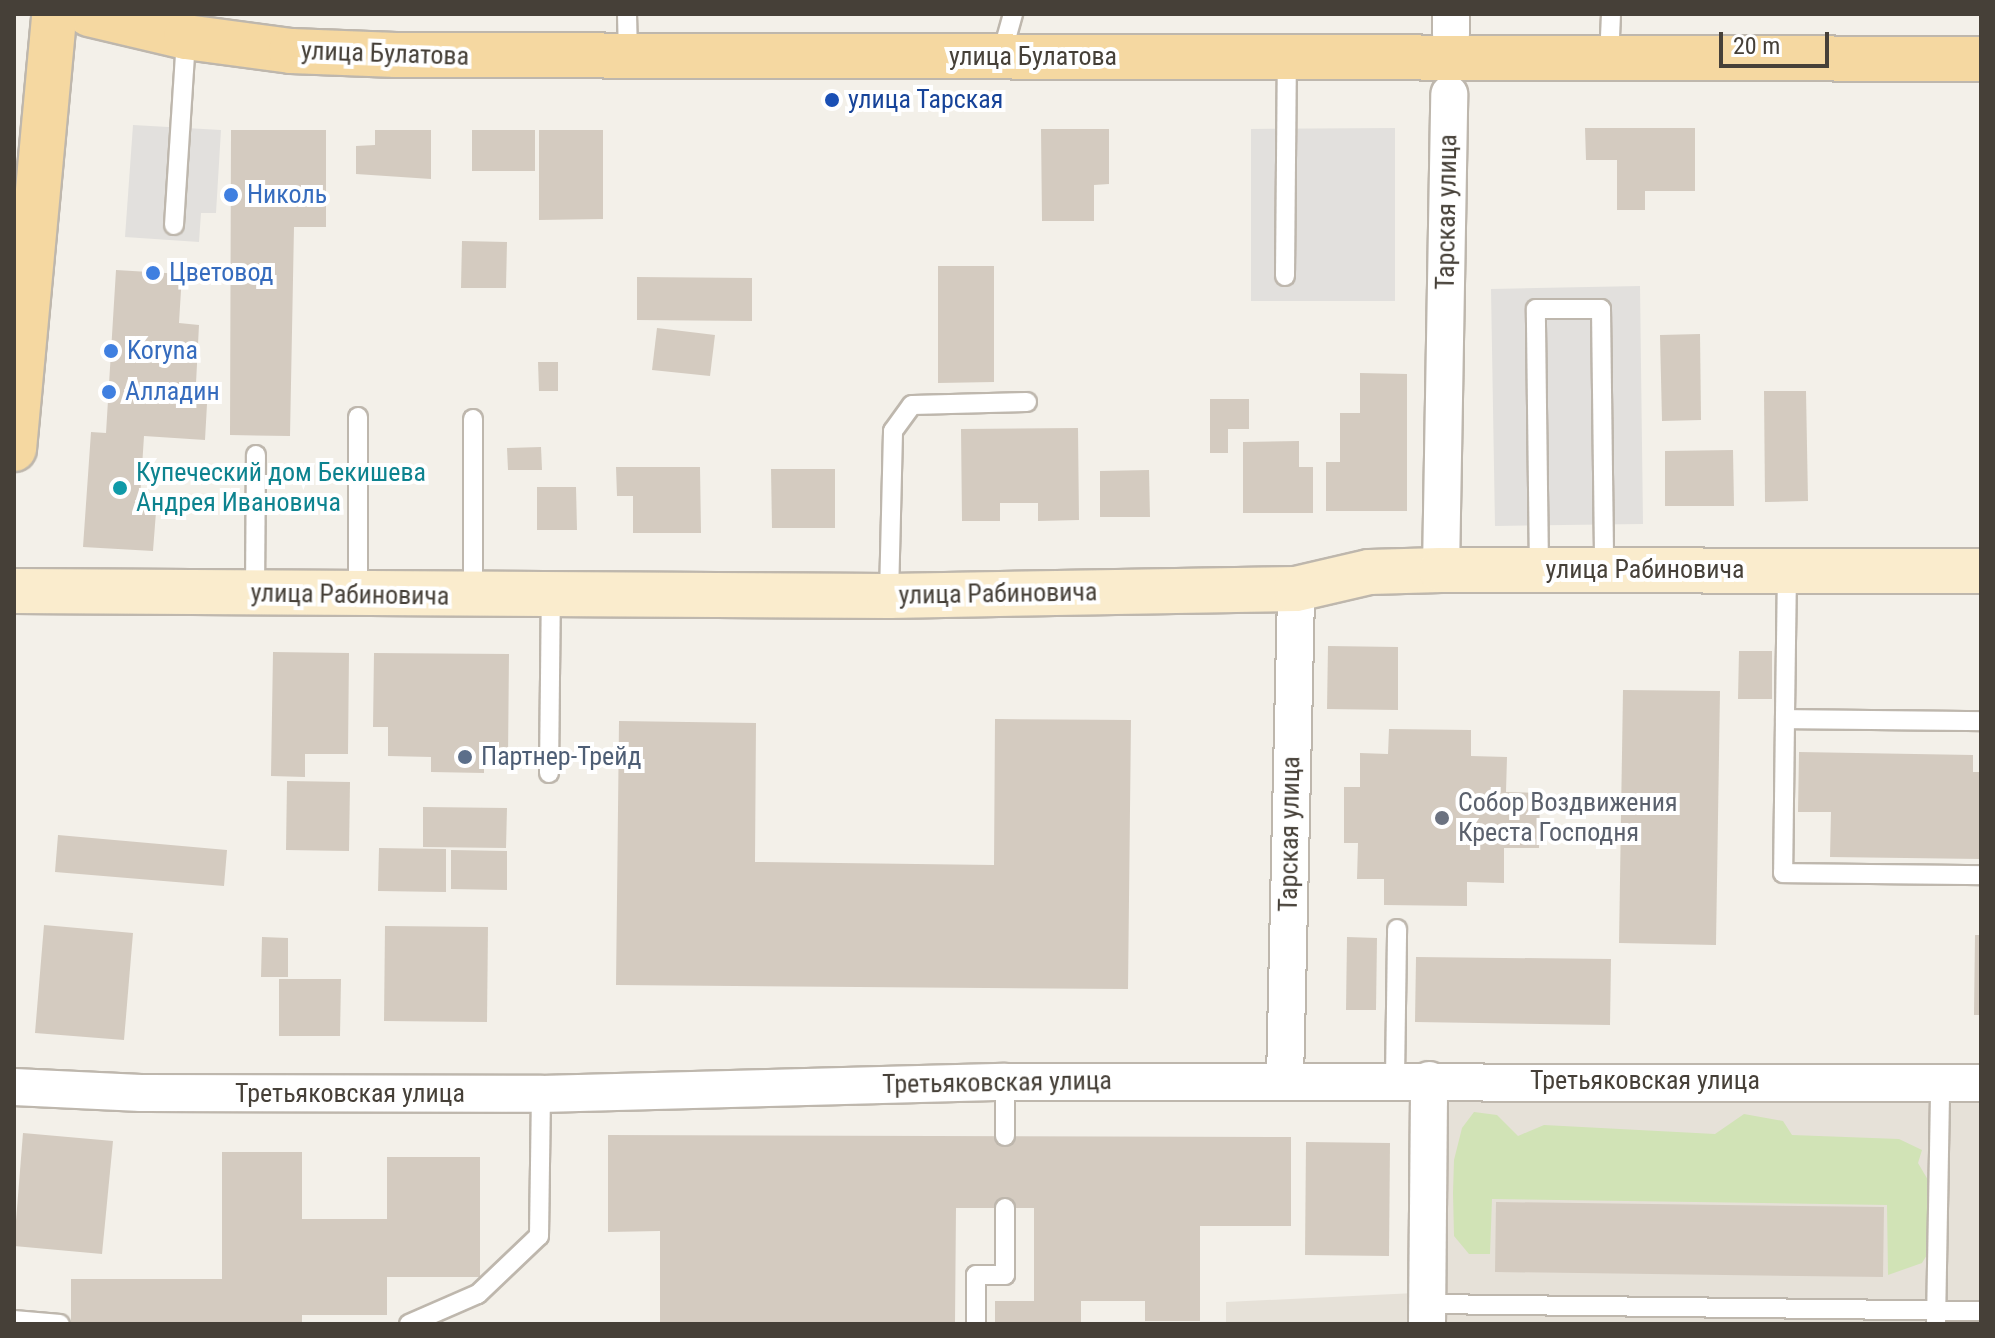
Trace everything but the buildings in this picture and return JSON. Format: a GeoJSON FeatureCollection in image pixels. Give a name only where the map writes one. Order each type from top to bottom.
{"type":"FeatureCollection","features":[{"type":"Feature","properties":{"kind":"main road"},"geometry":{"type":"LineString","coordinates":[[14,449],[54,14]]}},
{"type":"Feature","properties":{"kind":"main road","name":"улица Булатова"},"geometry":{"type":"LineString","coordinates":[[89,14],[186,37],[291,51],[628,58],[1981,59]]}},
{"type":"Feature","properties":{"kind":"street","name":"Тарская улица"},"geometry":{"type":"LineString","coordinates":[[1441,570],[1449,94]]}},
{"type":"Feature","properties":{"kind":"street","name":"улица Рабиновича"},"geometry":{"type":"LineString","coordinates":[[14,591],[358,596],[889,596],[1296,589],[1369,572],[1441,570],[1981,571]]}},
{"type":"Feature","properties":{"kind":"street","name":"Тарская улица"},"geometry":{"type":"LineString","coordinates":[[1285,1080],[1296,589]]}},
{"type":"Feature","properties":{"kind":"street","name":"Третьяковская улица"},"geometry":{"type":"LineString","coordinates":[[14,1087],[141,1093],[541,1094],[1005,1082],[1412,1080],[1981,1083]]}},
{"type":"Feature","properties":{"kind":"street"},"geometry":{"type":"LineString","coordinates":[[1412,1080],[1427,1314]]}},
{"type":"Feature","properties":{"kind":"lane"},"geometry":{"type":"LineString","coordinates":[[627,14],[628,58]]}},
{"type":"Feature","properties":{"kind":"lane"},"geometry":{"type":"LineString","coordinates":[[1001,57],[1013,14]]}},
{"type":"Feature","properties":{"kind":"lane"},"geometry":{"type":"LineString","coordinates":[[1609,60],[1611,14]]}},
{"type":"Feature","properties":{"kind":"lane"},"geometry":{"type":"LineString","coordinates":[[174,225],[186,37]]}},
{"type":"Feature","properties":{"kind":"lane"},"geometry":{"type":"LineString","coordinates":[[1285,276],[1287,59]]}},
{"type":"Feature","properties":{"kind":"lane"},"geometry":{"type":"LineString","coordinates":[[1539,570],[1536,309],[1601,309],[1604,570]]}},
{"type":"Feature","properties":{"kind":"lane"},"geometry":{"type":"LineString","coordinates":[[889,596],[893,431],[912,405],[1027,402]]}},
{"type":"Feature","properties":{"kind":"lane"},"geometry":{"type":"LineString","coordinates":[[358,417],[358,596]]}},
{"type":"Feature","properties":{"kind":"lane"},"geometry":{"type":"LineString","coordinates":[[473,419],[473,596]]}},
{"type":"Feature","properties":{"kind":"lane"},"geometry":{"type":"LineString","coordinates":[[255,594],[256,455]]}},
{"type":"Feature","properties":{"kind":"lane"},"geometry":{"type":"LineString","coordinates":[[1787,571],[1783,873],[1981,875]]}},
{"type":"Feature","properties":{"kind":"lane"},"geometry":{"type":"LineString","coordinates":[[549,773],[551,596]]}},
{"type":"Feature","properties":{"kind":"lane"},"geometry":{"type":"LineString","coordinates":[[1785,719],[1981,721]]}},
{"type":"Feature","properties":{"kind":"lane"},"geometry":{"type":"LineString","coordinates":[[1397,929],[1412,1080]]}},
{"type":"Feature","properties":{"kind":"lane"},"geometry":{"type":"LineString","coordinates":[[1005,1082],[1005,1136]]}},
{"type":"Feature","properties":{"kind":"lane"},"geometry":{"type":"LineString","coordinates":[[1936,1317],[1940,1083]]}},
{"type":"Feature","properties":{"kind":"lane"},"geometry":{"type":"LineString","coordinates":[[409,1324],[478,1294],[539,1236],[541,1094]]}},
{"type":"Feature","properties":{"kind":"lane"},"geometry":{"type":"LineString","coordinates":[[976,1324],[976,1275],[1005,1275],[1005,1208]]}},
{"type":"Feature","properties":{"kind":"lane"},"geometry":{"type":"LineString","coordinates":[[1427,1314],[1936,1317],[1981,1311]]}},
{"type":"Feature","properties":{"kind":"lane"},"geometry":{"type":"LineString","coordinates":[[14,1320],[60,1324]]}},
{"type":"Feature","properties":{"kind":"shaded area"},"geometry":{"type":"Polygon","coordinates":[[[133,125],[221,130],[216,213],[201,213],[199,242],[125,237],[133,125]]]}},
{"type":"Feature","properties":{"kind":"shaded area"},"geometry":{"type":"Polygon","coordinates":[[[1395,128],[1395,301],[1251,301],[1251,129],[1395,128]]]}},
{"type":"Feature","properties":{"kind":"shaded area"},"geometry":{"type":"Polygon","coordinates":[[[1640,286],[1643,524],[1495,526],[1491,289],[1640,286]]]}},
{"type":"Feature","properties":{"kind":"shaded area"},"geometry":{"type":"Polygon","coordinates":[[[1438,1092],[1981,1094],[1981,1324],[1226,1324],[1226,1302],[1436,1292],[1438,1092]]]}},
{"type":"Feature","properties":{"kind":"green space"},"geometry":{"type":"Polygon","coordinates":[[[1474,1112],[1497,1115],[1518,1136],[1544,1125],[1715,1134],[1744,1114],[1783,1121],[1792,1135],[1899,1139],[1922,1150],[1918,1163],[1928,1180],[1930,1250],[1922,1263],[1888,1275],[1887,1205],[1492,1199],[1490,1254],[1469,1254],[1454,1236],[1454,1160],[1462,1128],[1474,1112]]]}},
{"type":"Feature","properties":{"kind":"place","name":"улица Тарская"},"geometry":{"type":"Point","coordinates":[832,100]}},
{"type":"Feature","properties":{"kind":"place","name":"Николь"},"geometry":{"type":"Point","coordinates":[231,195]}},
{"type":"Feature","properties":{"kind":"place","name":"Цветовод"},"geometry":{"type":"Point","coordinates":[153,273]}},
{"type":"Feature","properties":{"kind":"place","name":"Koryna"},"geometry":{"type":"Point","coordinates":[111,351]}},
{"type":"Feature","properties":{"kind":"place","name":"Алладин"},"geometry":{"type":"Point","coordinates":[109,392]}},
{"type":"Feature","properties":{"kind":"place","name":"Купеческий дом Бекишева Андрея Ивановича"},"geometry":{"type":"Point","coordinates":[120,488]}},
{"type":"Feature","properties":{"kind":"place","name":"Партнер-Трейд"},"geometry":{"type":"Point","coordinates":[465,757]}},
{"type":"Feature","properties":{"kind":"place","name":"Собор Воздвижения Креста Господня"},"geometry":{"type":"Point","coordinates":[1442,818]}}]}
